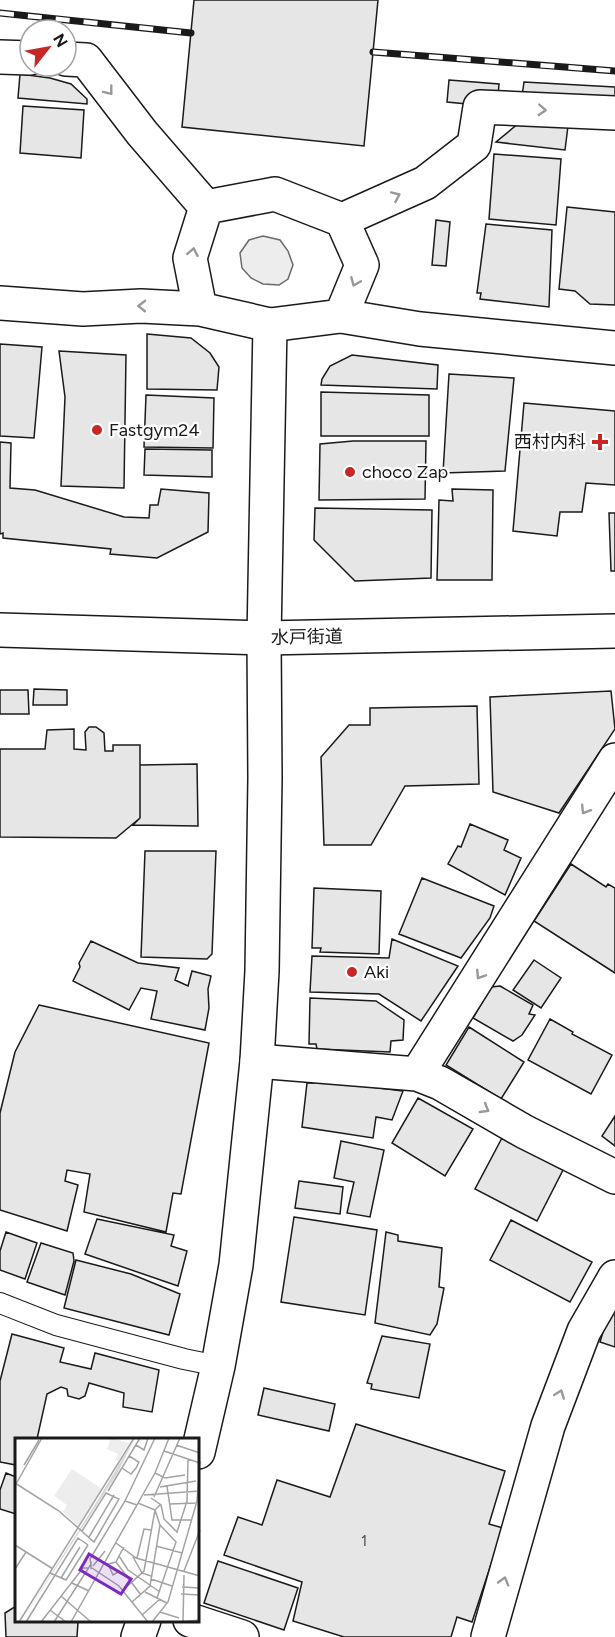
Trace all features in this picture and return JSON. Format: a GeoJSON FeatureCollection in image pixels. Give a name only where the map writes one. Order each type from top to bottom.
{"type":"FeatureCollection","features":[{"type":"Feature","properties":{"kind":"main road"},"geometry":{"type":"LineString","coordinates":[[0,57],[18,58]]}},
{"type":"Feature","properties":{"kind":"main road"},"geometry":{"type":"LineString","coordinates":[[78,60],[86,60],[142,133],[206,207]]}},
{"type":"Feature","properties":{"kind":"main road"},"geometry":{"type":"LineString","coordinates":[[342,220],[425,183],[452,164],[474,145],[480,107],[615,114]]}},
{"type":"Feature","properties":{"kind":"main road"},"geometry":{"type":"LineString","coordinates":[[206,207],[275,194],[342,220],[362,265],[341,316]]}},
{"type":"Feature","properties":{"kind":"main road"},"geometry":{"type":"LineString","coordinates":[[200,309],[190,258],[206,207]]}},
{"type":"Feature","properties":{"kind":"main road"},"geometry":{"type":"LineString","coordinates":[[0,303],[83,309],[141,306],[200,309],[270,325],[341,316],[420,328],[615,348]]}},
{"type":"Feature","properties":{"kind":"main road"},"geometry":{"type":"LineString","coordinates":[[200,1443],[218,1366],[236,1265],[257,1061],[262,971],[265,789],[264,638],[270,325]]}},
{"type":"Feature","properties":{"kind":"main road","name":"水戸街道"},"geometry":{"type":"LineString","coordinates":[[0,630],[264,638],[615,631]]}},
{"type":"Feature","properties":{"kind":"main road"},"geometry":{"type":"LineString","coordinates":[[417,1074],[615,760]]}},
{"type":"Feature","properties":{"kind":"main road"},"geometry":{"type":"LineString","coordinates":[[257,1061],[417,1074],[440,1083],[525,1132],[615,1177]]}},
{"type":"Feature","properties":{"kind":"main road"},"geometry":{"type":"LineString","coordinates":[[488,1637],[548,1426],[584,1331],[615,1277]]}},
{"type":"Feature","properties":{"kind":"main road"},"geometry":{"type":"LineString","coordinates":[[138,1637],[143,1622]]}},
{"type":"Feature","properties":{"kind":"main road"},"geometry":{"type":"LineString","coordinates":[[196,1622],[242,1637]]}},
{"type":"Feature","properties":{"kind":"lane"},"geometry":{"type":"LineString","coordinates":[[0,1303],[56,1325],[218,1366]]}},
{"type":"Feature","properties":{"kind":"shaded area"},"geometry":{"type":"Polygon","coordinates":[[[263,236],[280,240],[288,251],[293,265],[288,279],[279,285],[263,284],[251,278],[242,268],[240,253],[249,240],[263,236]]]}},
{"type":"Feature","properties":{"kind":"building"},"geometry":{"type":"Polygon","coordinates":[[[194,0],[378,0],[364,146],[182,127],[194,0]]]}},
{"type":"Feature","properties":{"kind":"building"},"geometry":{"type":"Polygon","coordinates":[[[20,78],[50,78],[71,84],[87,99],[87,104],[18,98],[20,78]]]}},
{"type":"Feature","properties":{"kind":"building"},"geometry":{"type":"Polygon","coordinates":[[[449,80],[499,84],[498,96],[467,104],[447,102],[449,80]]]}},
{"type":"Feature","properties":{"kind":"building"},"geometry":{"type":"Polygon","coordinates":[[[524,82],[615,87],[615,100],[522,96],[524,82]]]}},
{"type":"Feature","properties":{"kind":"building"},"geometry":{"type":"Polygon","coordinates":[[[23,106],[84,110],[81,158],[20,153],[23,106]]]}},
{"type":"Feature","properties":{"kind":"building"},"geometry":{"type":"Polygon","coordinates":[[[519,123],[568,126],[565,150],[496,142],[519,123]]]}},
{"type":"Feature","properties":{"kind":"building"},"geometry":{"type":"Polygon","coordinates":[[[494,154],[561,159],[556,225],[489,219],[494,154]]]}},
{"type":"Feature","properties":{"kind":"building"},"geometry":{"type":"Polygon","coordinates":[[[567,207],[615,212],[615,305],[590,304],[575,291],[559,289],[567,207]]]}},
{"type":"Feature","properties":{"kind":"building"},"geometry":{"type":"Polygon","coordinates":[[[436,220],[450,222],[446,266],[432,265],[436,220]]]}},
{"type":"Feature","properties":{"kind":"building"},"geometry":{"type":"Polygon","coordinates":[[[486,224],[552,230],[549,307],[480,299],[481,293],[477,293],[486,224]]]}},
{"type":"Feature","properties":{"kind":"building"},"geometry":{"type":"Polygon","coordinates":[[[147,334],[191,338],[210,353],[219,367],[217,390],[147,389],[147,334]]]}},
{"type":"Feature","properties":{"kind":"building"},"geometry":{"type":"Polygon","coordinates":[[[0,344],[42,347],[34,438],[0,436],[0,344]]]}},
{"type":"Feature","properties":{"kind":"building"},"geometry":{"type":"Polygon","coordinates":[[[59,351],[126,355],[124,488],[61,486],[65,397],[59,351]]]}},
{"type":"Feature","properties":{"kind":"building"},"geometry":{"type":"Polygon","coordinates":[[[352,355],[438,365],[437,389],[321,385],[330,366],[352,355]]]}},
{"type":"Feature","properties":{"kind":"building"},"geometry":{"type":"Polygon","coordinates":[[[449,374],[514,378],[505,471],[443,473],[449,374]]]}},
{"type":"Feature","properties":{"kind":"building"},"geometry":{"type":"Polygon","coordinates":[[[321,392],[429,395],[429,436],[321,436],[321,392]]]}},
{"type":"Feature","properties":{"kind":"building"},"geometry":{"type":"Polygon","coordinates":[[[146,395],[214,398],[213,448],[144,447],[146,395]]]}},
{"type":"Feature","properties":{"kind":"building"},"geometry":{"type":"Polygon","coordinates":[[[524,403],[615,411],[615,485],[586,483],[582,512],[560,512],[557,536],[513,531],[524,403]]]}},
{"type":"Feature","properties":{"kind":"building"},"geometry":{"type":"Polygon","coordinates":[[[353,441],[426,441],[425,499],[319,500],[320,444],[353,441]]]}},
{"type":"Feature","properties":{"kind":"building"},"geometry":{"type":"Polygon","coordinates":[[[0,442],[11,443],[10,488],[35,490],[124,517],[149,518],[150,505],[158,505],[161,489],[209,493],[208,532],[157,558],[110,554],[111,549],[3,538],[3,533],[0,534],[0,442]]]}},
{"type":"Feature","properties":{"kind":"building"},"geometry":{"type":"Polygon","coordinates":[[[145,449],[212,450],[212,477],[144,475],[145,449]]]}},
{"type":"Feature","properties":{"kind":"building"},"geometry":{"type":"Polygon","coordinates":[[[452,489],[493,490],[492,580],[437,580],[439,500],[453,501],[452,489]]]}},
{"type":"Feature","properties":{"kind":"building"},"geometry":{"type":"Polygon","coordinates":[[[315,508],[432,510],[431,578],[355,581],[314,540],[315,508]]]}},
{"type":"Feature","properties":{"kind":"building"},"geometry":{"type":"Polygon","coordinates":[[[609,513],[615,513],[615,571],[611,571],[609,513]]]}},
{"type":"Feature","properties":{"kind":"building"},"geometry":{"type":"Polygon","coordinates":[[[34,689],[67,690],[67,705],[33,705],[34,689]]]}},
{"type":"Feature","properties":{"kind":"building"},"geometry":{"type":"Polygon","coordinates":[[[0,690],[28,690],[29,714],[0,714],[0,690]]]}},
{"type":"Feature","properties":{"kind":"building"},"geometry":{"type":"Polygon","coordinates":[[[611,691],[615,729],[559,813],[493,792],[490,697],[611,691]]]}},
{"type":"Feature","properties":{"kind":"building"},"geometry":{"type":"Polygon","coordinates":[[[477,706],[479,784],[405,786],[371,845],[324,845],[321,757],[349,725],[370,725],[370,708],[477,706]]]}},
{"type":"Feature","properties":{"kind":"building"},"geometry":{"type":"Polygon","coordinates":[[[89,727],[96,727],[104,733],[105,751],[113,751],[113,745],[140,745],[140,818],[116,838],[0,837],[0,749],[45,749],[47,730],[74,729],[74,749],[86,750],[85,732],[89,727]]]}},
{"type":"Feature","properties":{"kind":"building"},"geometry":{"type":"Polygon","coordinates":[[[197,764],[198,826],[133,825],[140,818],[140,765],[197,764]]]}},
{"type":"Feature","properties":{"kind":"building"},"geometry":{"type":"Polygon","coordinates":[[[470,824],[508,840],[504,850],[521,858],[505,895],[448,864],[458,846],[461,847],[470,824]]]}},
{"type":"Feature","properties":{"kind":"building"},"geometry":{"type":"Polygon","coordinates":[[[145,851],[216,851],[212,954],[207,959],[141,957],[145,851]]]}},
{"type":"Feature","properties":{"kind":"building"},"geometry":{"type":"Polygon","coordinates":[[[571,864],[606,887],[608,884],[615,888],[615,973],[534,921],[571,864]]]}},
{"type":"Feature","properties":{"kind":"building"},"geometry":{"type":"Polygon","coordinates":[[[422,878],[494,906],[490,918],[461,958],[399,934],[422,878]]]}},
{"type":"Feature","properties":{"kind":"building"},"geometry":{"type":"Polygon","coordinates":[[[314,888],[381,891],[379,954],[320,952],[321,948],[312,948],[314,888]]]}},
{"type":"Feature","properties":{"kind":"building"},"geometry":{"type":"Polygon","coordinates":[[[392,939],[458,966],[421,1021],[379,994],[310,992],[312,956],[389,958],[392,939]]]}},
{"type":"Feature","properties":{"kind":"building"},"geometry":{"type":"Polygon","coordinates":[[[91,941],[138,963],[179,968],[175,980],[188,986],[192,971],[211,976],[205,1030],[151,1019],[157,991],[141,988],[129,1010],[73,981],[80,967],[79,963],[91,941]]]}},
{"type":"Feature","properties":{"kind":"building"},"geometry":{"type":"Polygon","coordinates":[[[534,960],[561,978],[541,1008],[513,990],[534,960]]]}},
{"type":"Feature","properties":{"kind":"building"},"geometry":{"type":"Polygon","coordinates":[[[500,986],[533,1005],[529,1014],[535,1015],[522,1035],[513,1041],[473,1018],[491,987],[500,986]]]}},
{"type":"Feature","properties":{"kind":"building"},"geometry":{"type":"Polygon","coordinates":[[[310,998],[376,1001],[404,1020],[403,1040],[391,1041],[390,1052],[317,1049],[316,1044],[309,1044],[310,998]]]}},
{"type":"Feature","properties":{"kind":"building"},"geometry":{"type":"Polygon","coordinates":[[[39,1005],[209,1043],[181,1194],[173,1193],[166,1232],[84,1212],[90,1174],[67,1170],[65,1181],[78,1185],[67,1231],[0,1210],[0,1113],[15,1052],[39,1005]]]}},
{"type":"Feature","properties":{"kind":"building"},"geometry":{"type":"Polygon","coordinates":[[[550,1019],[573,1032],[572,1034],[612,1055],[591,1094],[528,1060],[550,1019]]]}},
{"type":"Feature","properties":{"kind":"building"},"geometry":{"type":"Polygon","coordinates":[[[469,1027],[524,1062],[501,1099],[446,1065],[469,1027]]]}},
{"type":"Feature","properties":{"kind":"building"},"geometry":{"type":"Polygon","coordinates":[[[314,1080],[403,1091],[392,1120],[376,1117],[373,1138],[302,1127],[307,1083],[314,1083],[314,1080]]]}},
{"type":"Feature","properties":{"kind":"building"},"geometry":{"type":"Polygon","coordinates":[[[418,1098],[473,1129],[445,1176],[392,1143],[418,1098]]]}},
{"type":"Feature","properties":{"kind":"building"},"geometry":{"type":"Polygon","coordinates":[[[615,1116],[615,1146],[602,1136],[615,1116]]]}},
{"type":"Feature","properties":{"kind":"building"},"geometry":{"type":"Polygon","coordinates":[[[502,1138],[563,1170],[537,1221],[475,1189],[502,1138]]]}},
{"type":"Feature","properties":{"kind":"building"},"geometry":{"type":"Polygon","coordinates":[[[341,1141],[384,1150],[370,1217],[347,1213],[354,1182],[334,1178],[341,1141]]]}},
{"type":"Feature","properties":{"kind":"building"},"geometry":{"type":"Polygon","coordinates":[[[299,1181],[343,1187],[340,1214],[295,1208],[299,1181]]]}},
{"type":"Feature","properties":{"kind":"building"},"geometry":{"type":"Polygon","coordinates":[[[294,1217],[377,1230],[365,1315],[281,1302],[294,1217]]]}},
{"type":"Feature","properties":{"kind":"building"},"geometry":{"type":"Polygon","coordinates":[[[97,1219],[174,1235],[171,1246],[187,1251],[178,1286],[85,1254],[97,1219]]]}},
{"type":"Feature","properties":{"kind":"building"},"geometry":{"type":"Polygon","coordinates":[[[511,1220],[592,1262],[570,1302],[490,1260],[511,1220]]]}},
{"type":"Feature","properties":{"kind":"building"},"geometry":{"type":"Polygon","coordinates":[[[6,1232],[37,1243],[25,1279],[0,1270],[0,1251],[6,1232]]]}},
{"type":"Feature","properties":{"kind":"building"},"geometry":{"type":"Polygon","coordinates":[[[386,1232],[398,1235],[398,1241],[442,1248],[439,1287],[444,1288],[437,1324],[430,1335],[375,1323],[386,1232]]]}},
{"type":"Feature","properties":{"kind":"building"},"geometry":{"type":"Polygon","coordinates":[[[41,1243],[73,1253],[74,1261],[65,1295],[27,1282],[41,1243]]]}},
{"type":"Feature","properties":{"kind":"building"},"geometry":{"type":"Polygon","coordinates":[[[76,1260],[131,1274],[180,1294],[169,1335],[64,1308],[76,1260]]]}},
{"type":"Feature","properties":{"kind":"building"},"geometry":{"type":"Polygon","coordinates":[[[609,1312],[615,1312],[615,1347],[600,1342],[609,1312]]]}},
{"type":"Feature","properties":{"kind":"building"},"geometry":{"type":"Polygon","coordinates":[[[12,1334],[64,1348],[60,1362],[91,1369],[95,1353],[159,1370],[152,1412],[123,1407],[124,1393],[89,1383],[85,1396],[79,1399],[68,1396],[67,1389],[61,1387],[47,1394],[37,1438],[15,1438],[15,1465],[0,1462],[0,1381],[12,1334]]]}},
{"type":"Feature","properties":{"kind":"building"},"geometry":{"type":"Polygon","coordinates":[[[382,1336],[430,1344],[419,1398],[371,1389],[372,1384],[367,1383],[382,1336]]]}},
{"type":"Feature","properties":{"kind":"building"},"geometry":{"type":"Polygon","coordinates":[[[264,1388],[335,1404],[329,1431],[258,1415],[264,1388]]]}},
{"type":"Feature","properties":{"kind":"building"},"geometry":{"type":"Polygon","coordinates":[[[356,1424],[505,1471],[489,1524],[503,1528],[472,1622],[457,1617],[451,1637],[344,1637],[293,1621],[302,1582],[224,1555],[238,1517],[262,1525],[277,1480],[330,1497],[356,1424]]]}},
{"type":"Feature","properties":{"kind":"building"},"geometry":{"type":"Polygon","coordinates":[[[6,1473],[15,1477],[15,1514],[0,1509],[0,1490],[6,1473]]]}},
{"type":"Feature","properties":{"kind":"building"},"geometry":{"type":"Polygon","coordinates":[[[218,1561],[298,1588],[284,1630],[204,1603],[218,1561]]]}},
{"type":"Feature","properties":{"kind":"building"},"geometry":{"type":"Polygon","coordinates":[[[15,1607],[15,1622],[78,1622],[77,1637],[6,1637],[5,1613],[15,1607]]]}},
{"type":"Feature","properties":{"kind":"railway"},"geometry":{"type":"LineString","coordinates":[[0,13],[191,33]]}},
{"type":"Feature","properties":{"kind":"railway"},"geometry":{"type":"LineString","coordinates":[[373,52],[615,71]]}},
{"type":"Feature","properties":{"kind":"place","name":"Fastgym24"},"geometry":{"type":"Point","coordinates":[97,430]}},
{"type":"Feature","properties":{"kind":"place","name":"西村内科"},"geometry":{"type":"Point","coordinates":[600,442]}},
{"type":"Feature","properties":{"kind":"place","name":"choco Zap"},"geometry":{"type":"Point","coordinates":[350,472]}},
{"type":"Feature","properties":{"kind":"place","name":"Aki"},"geometry":{"type":"Point","coordinates":[352,972]}}]}
